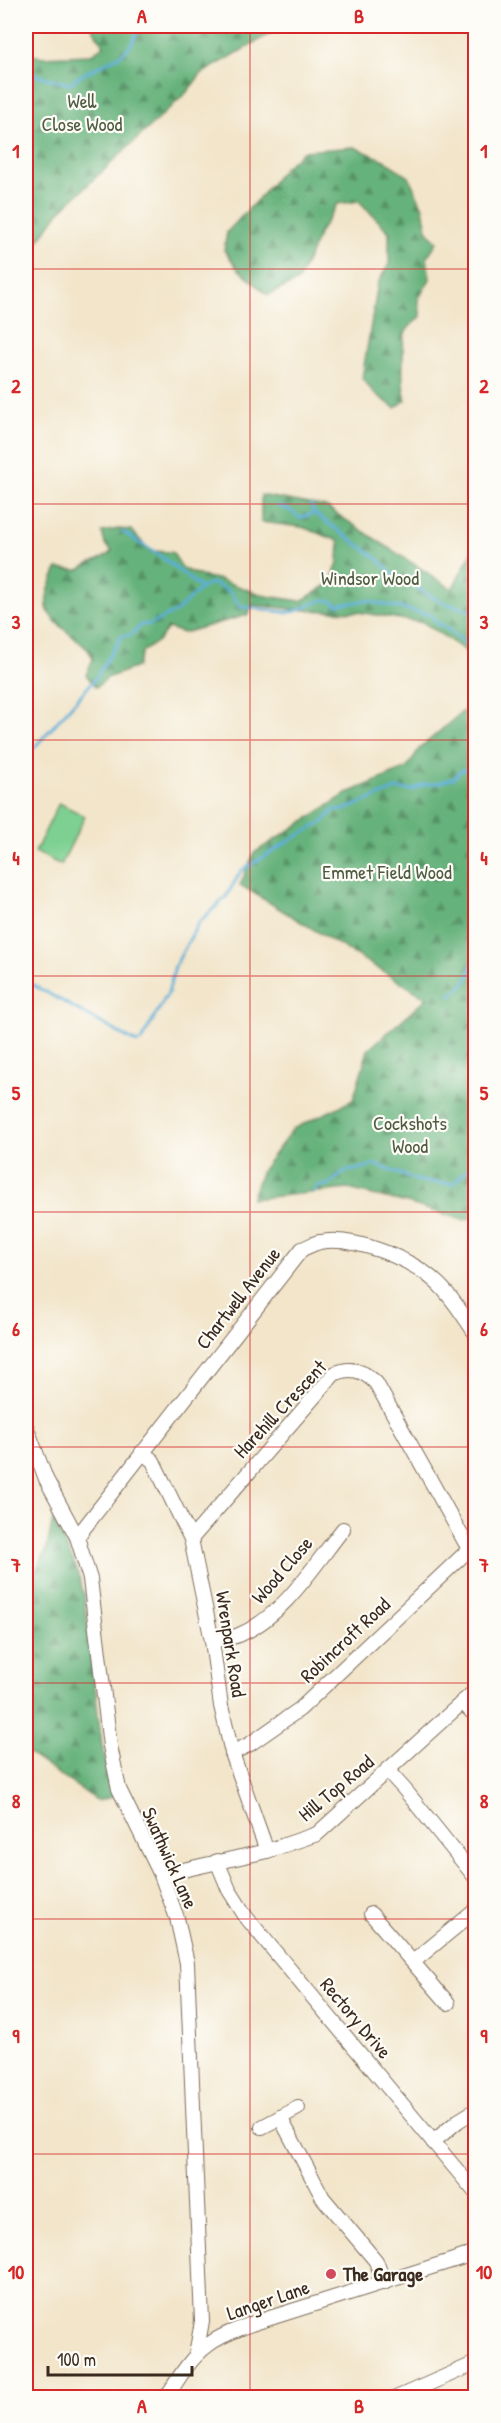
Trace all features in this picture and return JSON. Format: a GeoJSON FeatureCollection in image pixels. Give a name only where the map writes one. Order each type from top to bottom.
{"type":"FeatureCollection","features":[{"type":"Feature","properties":{"kind":"street","name":"Chartwell Avenue"},"geometry":{"type":"LineString","coordinates":[[77,1538],[302,1249],[319,1242],[344,1241],[369,1247],[423,1272],[451,1297],[476,1334]]}},
{"type":"Feature","properties":{"kind":"street","name":"Harehill Crescent"},"geometry":{"type":"LineString","coordinates":[[191,1539],[334,1374],[345,1369],[365,1372],[376,1383],[472,1546]]}},
{"type":"Feature","properties":{"kind":"street","name":"Swathwick Lane"},"geometry":{"type":"LineString","coordinates":[[26,1426],[46,1479],[77,1538],[90,1579],[110,1746],[119,1789],[161,1875],[177,1918],[187,1963],[202,2321],[196,2355]]}},
{"type":"Feature","properties":{"kind":"street","name":"Wrenpark Road"},"geometry":{"type":"LineString","coordinates":[[142,1452],[153,1461],[191,1539],[212,1641],[220,1706],[232,1753],[267,1851]]}},
{"type":"Feature","properties":{"kind":"street","name":"Wood Close"},"geometry":{"type":"LineString","coordinates":[[212,1641],[238,1635],[257,1626],[277,1610],[343,1529]]}},
{"type":"Feature","properties":{"kind":"street","name":"Robincroft Road"},"geometry":{"type":"LineString","coordinates":[[232,1753],[250,1744],[300,1709],[472,1546]]}},
{"type":"Feature","properties":{"kind":"street","name":"Hill Top Road"},"geometry":{"type":"LineString","coordinates":[[161,1875],[267,1851],[317,1834],[476,1690]]}},
{"type":"Feature","properties":{"kind":"street"},"geometry":{"type":"LineString","coordinates":[[462,1702],[476,1716]]}},
{"type":"Feature","properties":{"kind":"street"},"geometry":{"type":"LineString","coordinates":[[387,1770],[476,1878]]}},
{"type":"Feature","properties":{"kind":"street","name":"Rectory Drive"},"geometry":{"type":"LineString","coordinates":[[217,1861],[229,1890],[246,1917],[476,2193]]}},
{"type":"Feature","properties":{"kind":"street"},"geometry":{"type":"LineString","coordinates":[[413,1962],[476,1910]]}},
{"type":"Feature","properties":{"kind":"street"},"geometry":{"type":"LineString","coordinates":[[371,1914],[448,2003]]}},
{"type":"Feature","properties":{"kind":"street"},"geometry":{"type":"LineString","coordinates":[[262,2127],[298,2108]]}},
{"type":"Feature","properties":{"kind":"street"},"geometry":{"type":"LineString","coordinates":[[434,2142],[458,2121],[476,2110]]}},
{"type":"Feature","properties":{"kind":"street"},"geometry":{"type":"LineString","coordinates":[[280,2117],[323,2198],[376,2261],[384,2283]]}},
{"type":"Feature","properties":{"kind":"street"},"geometry":{"type":"LineString","coordinates":[[472,2254],[476,2268]]}},
{"type":"Feature","properties":{"kind":"street","name":"Langer Lane"},"geometry":{"type":"LineString","coordinates":[[166,2397],[196,2355],[209,2343],[251,2324],[472,2254]]}},
{"type":"Feature","properties":{"kind":"street"},"geometry":{"type":"LineString","coordinates":[[202,2321],[224,2336]]}},
{"type":"Feature","properties":{"kind":"street"},"geometry":{"type":"LineString","coordinates":[[399,2397],[476,2363]]}},
{"type":"Feature","properties":{"kind":"green space","name":"Well Close Wood"},"geometry":{"type":"Polygon","coordinates":[[[91,26],[276,26],[276,30],[201,74],[187,92],[59,212],[26,258],[26,190],[28,184],[26,184],[26,53],[40,57],[90,55],[104,46],[91,26]]]}},
{"type":"Feature","properties":{"kind":"green space"},"geometry":{"type":"Polygon","coordinates":[[[354,147],[384,160],[409,177],[423,208],[427,230],[437,242],[427,257],[430,279],[418,300],[421,317],[409,327],[404,336],[402,376],[406,400],[395,408],[373,392],[362,378],[378,283],[389,264],[389,232],[359,201],[337,204],[320,232],[298,281],[268,295],[238,269],[224,250],[227,232],[284,168],[304,151],[354,147]]]}},
{"type":"Feature","properties":{"kind":"green space","name":"Windsor Wood"},"geometry":{"type":"Polygon","coordinates":[[[261,495],[326,507],[452,589],[475,546],[475,663],[464,650],[424,623],[358,612],[253,605],[247,615],[183,633],[168,628],[158,641],[142,652],[137,667],[109,677],[96,687],[86,675],[93,659],[90,653],[58,624],[48,610],[47,603],[51,583],[57,569],[79,570],[112,551],[105,544],[102,532],[118,529],[131,530],[150,551],[172,552],[183,569],[266,596],[301,601],[331,583],[338,562],[339,541],[302,527],[261,522],[261,495]]]}},
{"type":"Feature","properties":{"kind":"green space"},"geometry":{"type":"Polygon","coordinates":[[[475,701],[475,1217],[463,1220],[407,1203],[348,1189],[251,1199],[262,1170],[293,1129],[353,1100],[368,1050],[427,998],[240,885],[254,853],[348,793],[407,768],[419,749],[475,701]]]}},
{"type":"Feature","properties":{"kind":"green space"},"geometry":{"type":"Polygon","coordinates":[[[59,803],[85,816],[61,865],[35,852],[59,803]]]}},
{"type":"Feature","properties":{"kind":"green space"},"geometry":{"type":"Polygon","coordinates":[[[53,1519],[76,1567],[84,1594],[102,1746],[114,1796],[98,1801],[26,1752],[26,1598],[28,1584],[46,1551],[53,1519]]]}},
{"type":"Feature","properties":{"kind":"waterway"},"geometry":{"type":"LineString","coordinates":[[26,77],[32,74],[69,84],[84,73],[127,50],[138,26]]}},
{"type":"Feature","properties":{"kind":"waterway"},"geometry":{"type":"LineString","coordinates":[[311,505],[314,513]]}},
{"type":"Feature","properties":{"kind":"waterway"},"geometry":{"type":"LineString","coordinates":[[277,506],[288,509],[300,518],[314,513],[378,559],[398,580],[407,582],[441,602],[476,612]]}},
{"type":"Feature","properties":{"kind":"waterway"},"geometry":{"type":"LineString","coordinates":[[123,532],[163,558],[201,588]]}},
{"type":"Feature","properties":{"kind":"waterway"},"geometry":{"type":"LineString","coordinates":[[26,757],[95,679],[122,636],[131,635],[142,624],[149,625],[177,611],[201,588],[212,583],[229,591],[241,607],[289,612],[325,600],[338,605],[364,600],[431,615],[438,625],[441,624],[465,643],[468,651],[476,657]]}},
{"type":"Feature","properties":{"kind":"waterway"},"geometry":{"type":"LineString","coordinates":[[26,981],[137,1043],[141,1041],[168,993],[175,966],[199,922],[226,897],[241,871],[323,822],[334,810],[344,810],[396,789],[413,790],[422,785],[438,783],[454,778],[460,771],[476,766]]}},
{"type":"Feature","properties":{"kind":"waterway"},"geometry":{"type":"LineString","coordinates":[[450,995],[464,983],[471,966],[476,963]]}},
{"type":"Feature","properties":{"kind":"waterway"},"geometry":{"type":"LineString","coordinates":[[314,1193],[318,1186],[329,1185],[344,1172],[376,1165],[419,1181],[453,1184],[476,1160]]}},
{"type":"Feature","properties":{"kind":"place","name":"The Garage"},"geometry":{"type":"Point","coordinates":[331,2274]}},
{"type":"Feature","properties":{"kind":"park label","name":"Emmet Field Wood"},"geometry":{"type":"Point","coordinates":[387,872]}},
{"type":"Feature","properties":{"kind":"park label","name":"Cockshots Wood"},"geometry":{"type":"Point","coordinates":[410,1134]}}]}
